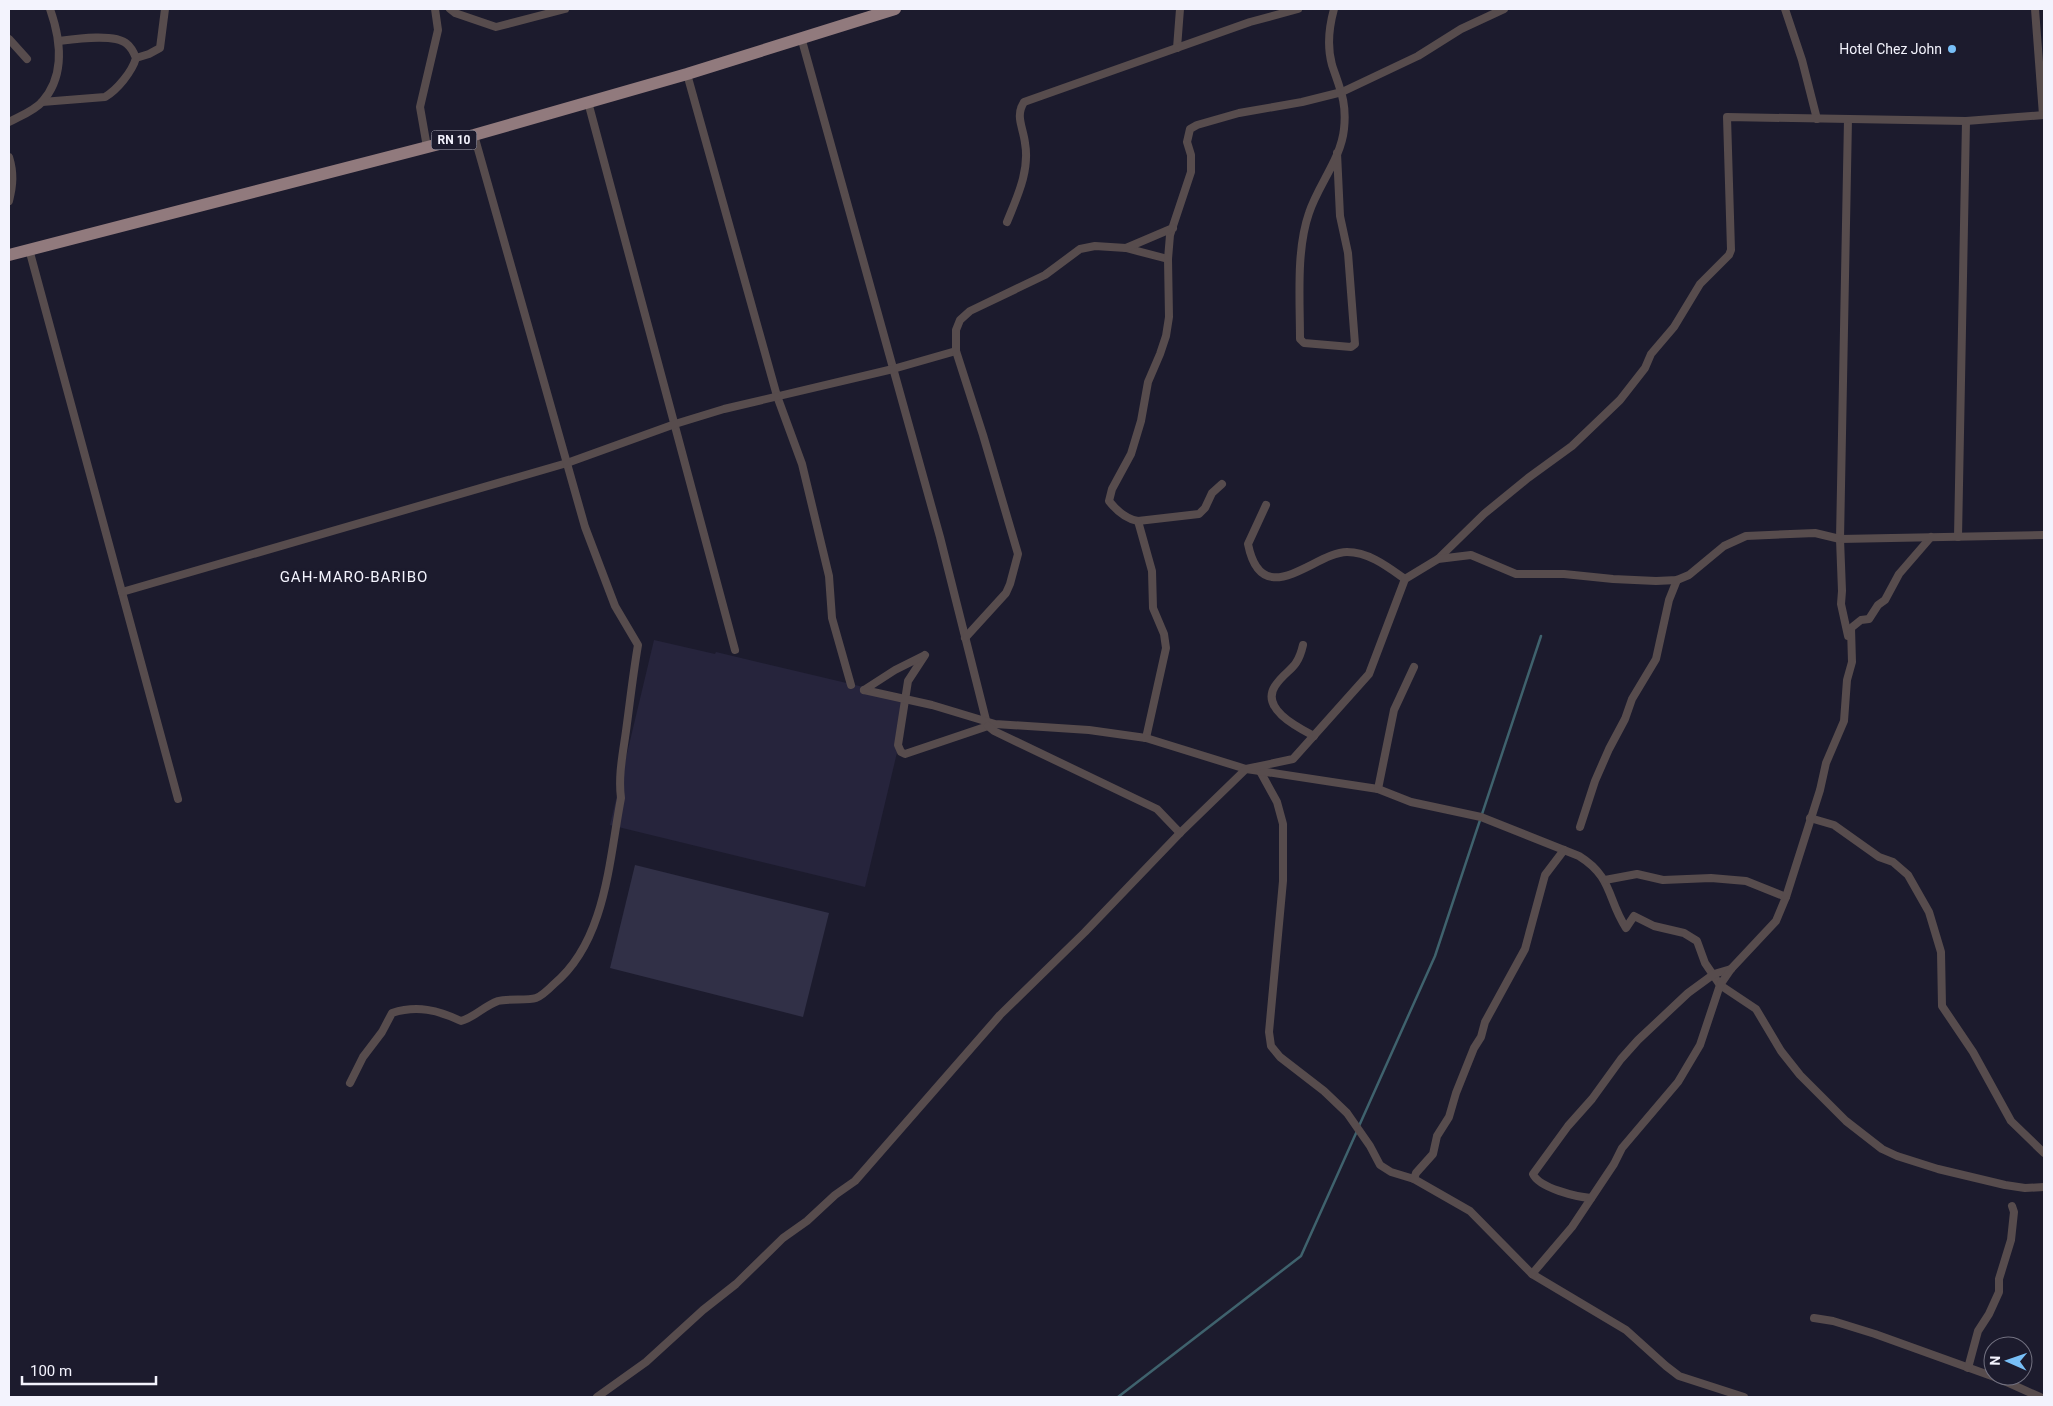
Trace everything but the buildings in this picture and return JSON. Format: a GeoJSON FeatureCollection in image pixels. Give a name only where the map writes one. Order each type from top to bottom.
{"type":"FeatureCollection","features":[{"type":"Feature","properties":{"kind":"main road","name":"RN 10"},"geometry":{"type":"LineString","coordinates":[[9,255],[474,134],[687,74],[895,9]]}},
{"type":"Feature","properties":{"kind":"street"},"geometry":{"type":"LineString","coordinates":[[9,122],[33,110],[42,102],[51,88],[60,66],[59,41],[50,9]]}},
{"type":"Feature","properties":{"kind":"street"},"geometry":{"type":"LineString","coordinates":[[136,58],[160,48],[165,9]]}},
{"type":"Feature","properties":{"kind":"street"},"geometry":{"type":"LineString","coordinates":[[426,147],[420,108],[438,30],[435,9]]}},
{"type":"Feature","properties":{"kind":"street"},"geometry":{"type":"LineString","coordinates":[[450,9],[455,13],[496,27],[565,9]]}},
{"type":"Feature","properties":{"kind":"street"},"geometry":{"type":"LineString","coordinates":[[1177,48],[1180,9]]}},
{"type":"Feature","properties":{"kind":"street"},"geometry":{"type":"LineString","coordinates":[[1007,222],[1026,169],[1025,142],[1018,116],[1019,109],[1024,102],[1250,22],[1298,9]]}},
{"type":"Feature","properties":{"kind":"street"},"geometry":{"type":"LineString","coordinates":[[1334,9],[1329,42],[1332,64],[1342,92],[1344,124],[1337,153],[1306,220],[1299,277],[1300,339],[1304,343],[1351,348],[1355,344],[1348,253],[1340,216],[1337,153]]}},
{"type":"Feature","properties":{"kind":"street"},"geometry":{"type":"LineString","coordinates":[[1222,484],[1212,493],[1205,508],[1199,514],[1138,521],[1130,519],[1109,501],[1110,494],[1131,454],[1141,421],[1148,382],[1166,336],[1169,316],[1168,259],[1173,228],[1191,172],[1191,155],[1187,142],[1190,128],[1239,113],[1302,102],[1342,92],[1418,56],[1468,26],[1504,9]]}},
{"type":"Feature","properties":{"kind":"street"},"geometry":{"type":"LineString","coordinates":[[1786,9],[1817,118]]}},
{"type":"Feature","properties":{"kind":"street"},"geometry":{"type":"LineString","coordinates":[[597,1397],[646,1362],[703,1310],[736,1284],[783,1238],[807,1221],[835,1195],[855,1181],[1000,1015],[1246,769],[1293,759],[1369,674],[1405,579],[1438,559],[1490,509],[1572,446],[1620,400],[1645,368],[1654,350],[1674,327],[1700,284],[1729,255],[1731,250],[1727,117],[1966,120],[2044,115],[2035,9]]}},
{"type":"Feature","properties":{"kind":"street"},"geometry":{"type":"LineString","coordinates":[[802,37],[990,724]]}},
{"type":"Feature","properties":{"kind":"street"},"geometry":{"type":"LineString","coordinates":[[42,102],[104,97],[111,94],[134,67],[136,58],[128,44],[122,41],[85,38],[59,41]]}},
{"type":"Feature","properties":{"kind":"street"},"geometry":{"type":"LineString","coordinates":[[9,39],[27,58]]}},
{"type":"Feature","properties":{"kind":"street"},"geometry":{"type":"LineString","coordinates":[[687,74],[777,396],[802,464],[829,576],[832,618],[851,685]]}},
{"type":"Feature","properties":{"kind":"street"},"geometry":{"type":"LineString","coordinates":[[588,102],[735,650]]}},
{"type":"Feature","properties":{"kind":"street"},"geometry":{"type":"LineString","coordinates":[[1848,119],[1840,539],[1841,604],[1852,662]]}},
{"type":"Feature","properties":{"kind":"street"},"geometry":{"type":"LineString","coordinates":[[1958,537],[1966,120]]}},
{"type":"Feature","properties":{"kind":"street"},"geometry":{"type":"LineString","coordinates":[[350,1083],[363,1057],[382,1032],[392,1013],[408,1008],[426,1010],[448,1015],[461,1021],[468,1019],[498,1001],[535,999],[561,978],[579,958],[598,912],[621,798],[619,787],[622,758],[638,645],[615,606],[585,527],[474,134]]}},
{"type":"Feature","properties":{"kind":"street"},"geometry":{"type":"LineString","coordinates":[[9,157],[13,186],[9,201]]}},
{"type":"Feature","properties":{"kind":"street"},"geometry":{"type":"LineString","coordinates":[[1126,248],[1173,228]]}},
{"type":"Feature","properties":{"kind":"street"},"geometry":{"type":"LineString","coordinates":[[965,638],[1006,593],[1018,554],[956,351],[956,330],[960,320],[970,311],[1045,275],[1080,249],[1095,246],[1126,248],[1168,259]]}},
{"type":"Feature","properties":{"kind":"street"},"geometry":{"type":"LineString","coordinates":[[29,249],[178,799]]}},
{"type":"Feature","properties":{"kind":"street"},"geometry":{"type":"LineString","coordinates":[[122,592],[567,463],[675,424],[724,409],[893,369],[956,351]]}},
{"type":"Feature","properties":{"kind":"street"},"geometry":{"type":"LineString","coordinates":[[1266,505],[1248,544],[1260,571],[1265,575],[1275,577],[1290,574],[1338,553],[1348,552],[1362,554],[1386,565],[1405,579]]}},
{"type":"Feature","properties":{"kind":"street"},"geometry":{"type":"LineString","coordinates":[[1138,521],[1152,572],[1153,608],[1164,634],[1166,648],[1146,738]]}},
{"type":"Feature","properties":{"kind":"street"},"geometry":{"type":"LineString","coordinates":[[1438,559],[1471,555],[1516,574],[1564,574],[1656,582],[1677,580],[1689,575],[1724,546],[1746,536],[1815,533],[1840,539],[2044,535]]}},
{"type":"Feature","properties":{"kind":"street"},"geometry":{"type":"LineString","coordinates":[[1532,1274],[1572,1227],[1622,1148],[1678,1082],[1700,1045],[1720,985],[1731,969],[1776,921],[1786,897],[1826,763],[1844,721],[1847,680],[1852,662],[1851,628],[1861,620],[1869,619],[1878,605],[1885,600],[1899,574],[1931,537]]}},
{"type":"Feature","properties":{"kind":"street"},"geometry":{"type":"LineString","coordinates":[[1580,827],[1595,780],[1609,749],[1625,719],[1632,699],[1656,659],[1669,600],[1677,580]]}},
{"type":"Feature","properties":{"kind":"street"},"geometry":{"type":"LineString","coordinates":[[1303,645],[1300,658],[1274,688],[1271,696],[1272,702],[1278,711],[1293,725],[1314,736]]}},
{"type":"Feature","properties":{"kind":"street"},"geometry":{"type":"LineString","coordinates":[[1180,833],[1157,809],[990,724],[932,705],[906,700],[864,690],[895,670],[925,655],[908,681],[906,700],[898,745],[900,752],[905,754],[990,724],[1089,730],[1146,738],[1246,769],[1378,789],[1411,802],[1485,818],[1564,850],[1592,864],[1605,880],[1626,928],[1634,916],[1654,926],[1684,933],[1697,941],[1705,963],[1720,985],[1756,1009],[1781,1051],[1800,1075],[1846,1121],[1882,1148],[1897,1156],[1938,1169],[2005,1185],[2025,1188],[2044,1187]]}},
{"type":"Feature","properties":{"kind":"street"},"geometry":{"type":"LineString","coordinates":[[1378,789],[1394,710],[1414,667]]}},
{"type":"Feature","properties":{"kind":"street"},"geometry":{"type":"LineString","coordinates":[[1260,770],[1277,802],[1283,824],[1283,881],[1269,1032],[1271,1046],[1280,1057],[1324,1091],[1347,1113],[1370,1146],[1380,1165],[1391,1172],[1414,1179],[1470,1211],[1532,1274],[1626,1330],[1679,1376],[1744,1397]]}},
{"type":"Feature","properties":{"kind":"street"},"geometry":{"type":"LineString","coordinates":[[1810,818],[1834,825],[1879,857],[1893,862],[1908,875],[1929,912],[1941,952],[1942,1006],[1973,1052],[2007,1115],[2018,1130],[2044,1153]]}},
{"type":"Feature","properties":{"kind":"street"},"geometry":{"type":"LineString","coordinates":[[1414,1179],[1416,1173],[1433,1154],[1438,1136],[1450,1117],[1456,1093],[1470,1056],[1482,1037],[1485,1022],[1525,949],[1545,875],[1564,850]]}},
{"type":"Feature","properties":{"kind":"street"},"geometry":{"type":"LineString","coordinates":[[1605,880],[1637,874],[1663,880],[1711,878],[1746,881],[1786,897]]}},
{"type":"Feature","properties":{"kind":"street"},"geometry":{"type":"LineString","coordinates":[[1591,1198],[1574,1195],[1541,1183],[1534,1177],[1534,1171],[1568,1126],[1592,1099],[1620,1059],[1676,1004],[1714,974],[1731,969]]}},
{"type":"Feature","properties":{"kind":"street"},"geometry":{"type":"LineString","coordinates":[[1968,1368],[1978,1331],[1989,1314],[1999,1292],[2000,1278],[2011,1240],[2014,1212],[2012,1206]]}},
{"type":"Feature","properties":{"kind":"street"},"geometry":{"type":"LineString","coordinates":[[1814,1318],[1824,1318],[1870,1333],[1968,1368],[2040,1397]]}},
{"type":"Feature","properties":{"kind":"shaded area"},"geometry":{"type":"Polygon","coordinates":[[[654,640],[715,654],[716,652],[910,698],[865,887],[610,825],[654,640]]]}},
{"type":"Feature","properties":{"kind":"shaded area"},"geometry":{"type":"Polygon","coordinates":[[[635,865],[829,913],[803,1017],[610,968],[635,865]]]}},
{"type":"Feature","properties":{"kind":"waterway"},"geometry":{"type":"LineString","coordinates":[[1359,1126],[1435,956],[1541,636]]}},
{"type":"Feature","properties":{"kind":"waterway"},"geometry":{"type":"LineString","coordinates":[[1118,1397],[1301,1256],[1357,1131]]}},
{"type":"Feature","properties":{"kind":"place","name":"Hotel Chez John"},"geometry":{"type":"Point","coordinates":[1952,49]}},
{"type":"Feature","properties":{"kind":"district","name":"GAH-MARO-BARIBO"},"geometry":{"type":"Point","coordinates":[354,577]}}]}
